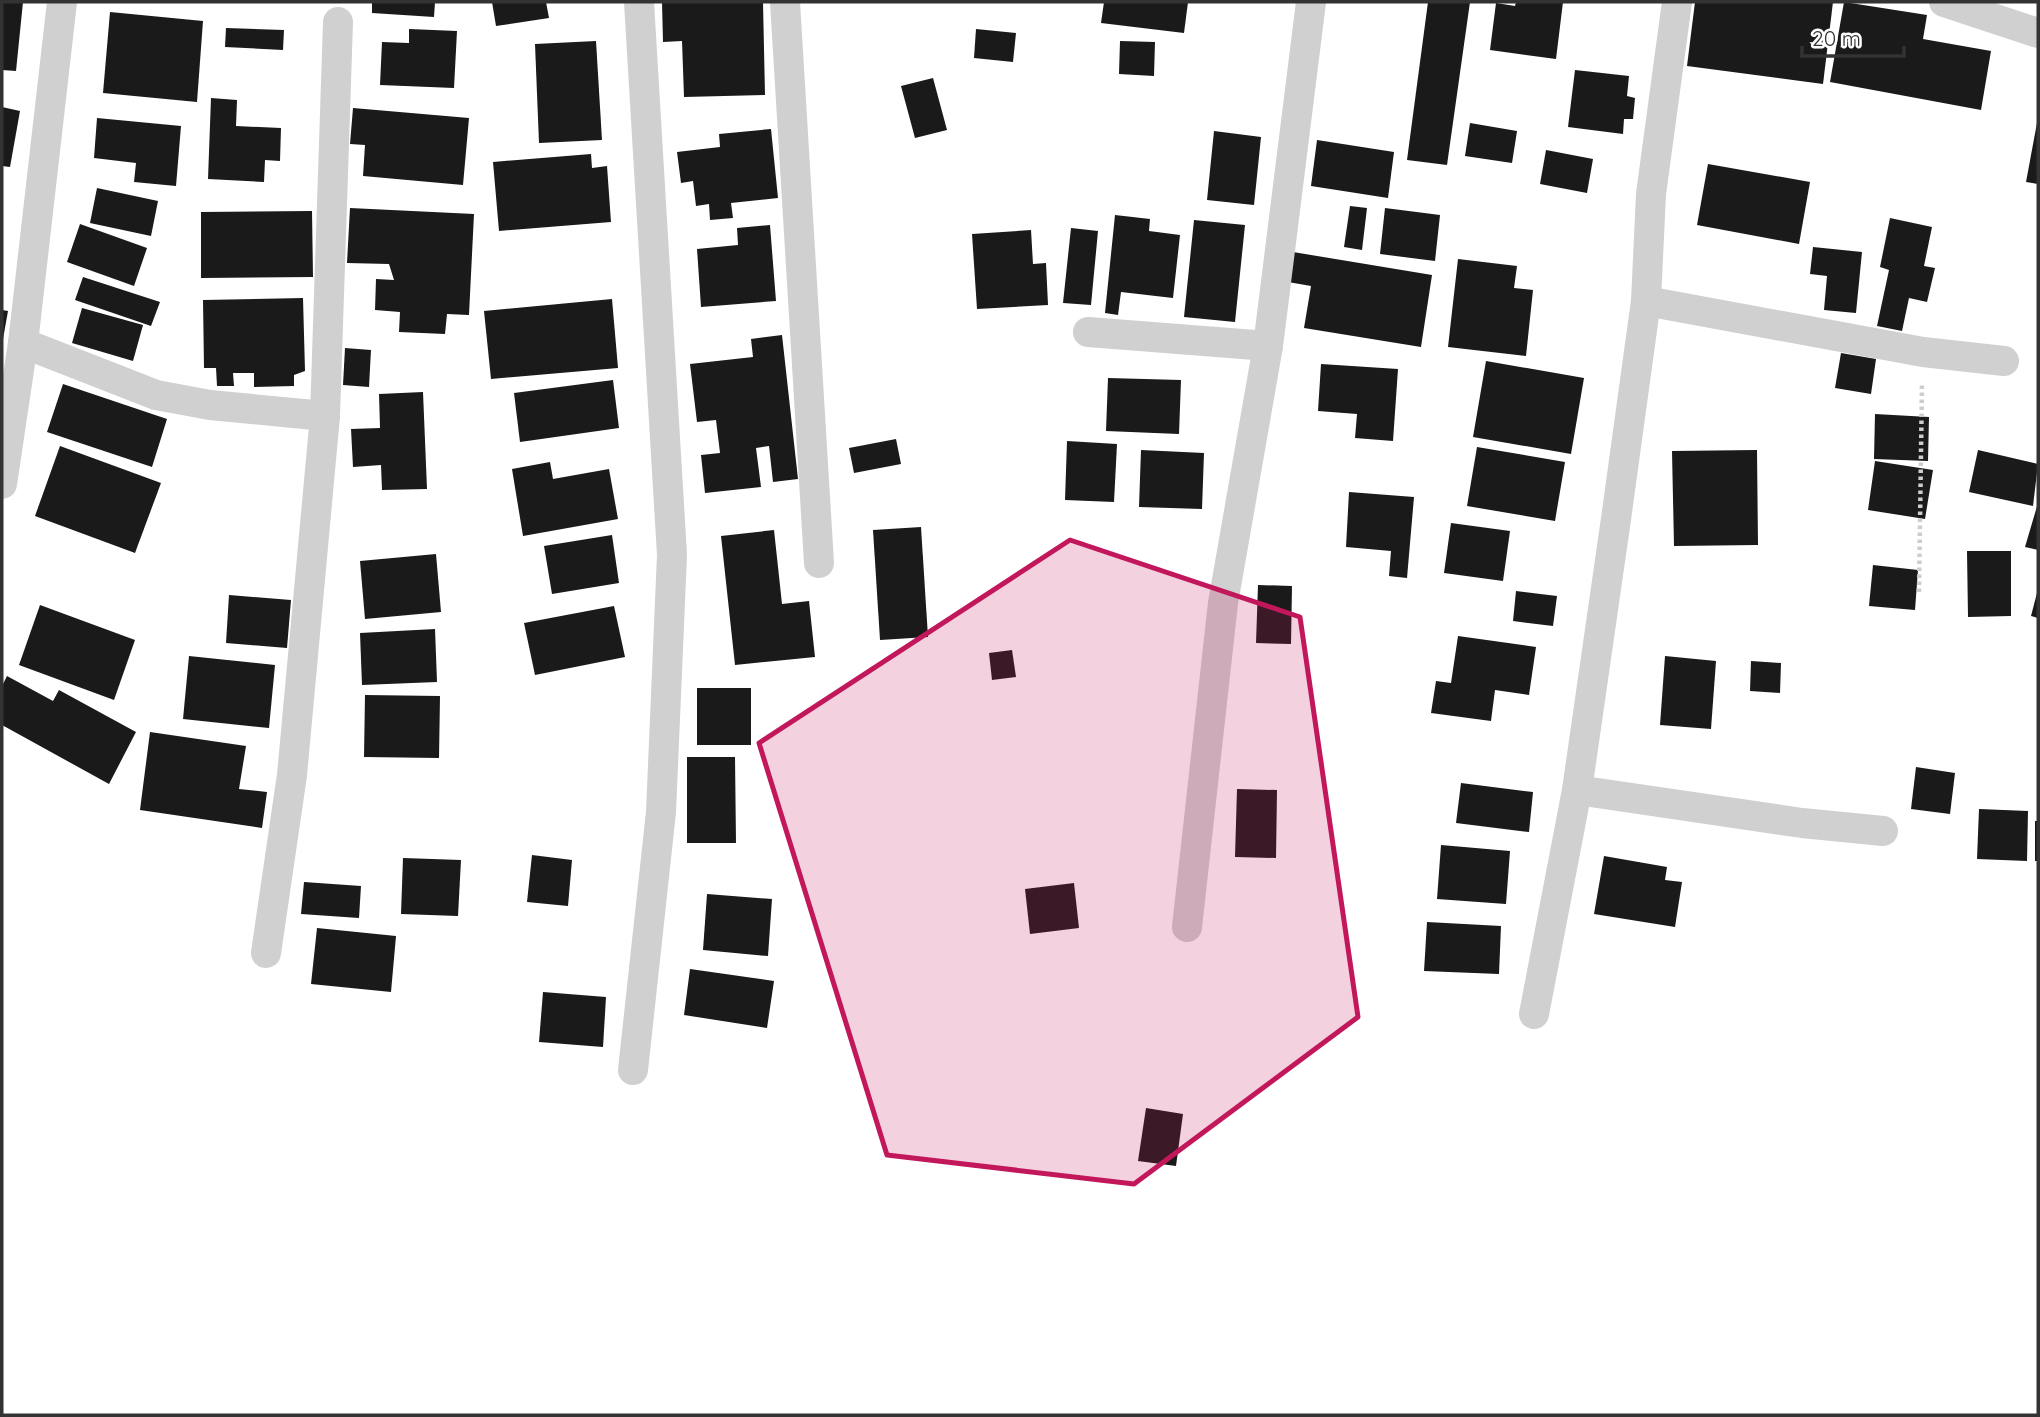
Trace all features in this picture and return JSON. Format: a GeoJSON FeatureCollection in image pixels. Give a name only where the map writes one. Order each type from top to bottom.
{"type":"FeatureCollection","features":[{"type":"Feature","properties":{"kind":"street"},"geometry":{"type":"LineString","coordinates":[[2,484],[23,343],[62,2]]}},
{"type":"Feature","properties":{"kind":"street"},"geometry":{"type":"LineString","coordinates":[[633,1070],[661,812],[671,555],[639,2]]}},
{"type":"Feature","properties":{"kind":"street"},"geometry":{"type":"LineString","coordinates":[[785,2],[819,564]]}},
{"type":"Feature","properties":{"kind":"street"},"geometry":{"type":"LineString","coordinates":[[1187,927],[1223,603],[1268,346],[1311,2]]}},
{"type":"Feature","properties":{"kind":"street"},"geometry":{"type":"LineString","coordinates":[[1534,1014],[1577,790],[1646,301],[1651,194],[1677,2]]}},
{"type":"Feature","properties":{"kind":"street"},"geometry":{"type":"LineString","coordinates":[[1944,2],[2038,33]]}},
{"type":"Feature","properties":{"kind":"street"},"geometry":{"type":"LineString","coordinates":[[266,953],[292,775],[325,416],[338,22]]}},
{"type":"Feature","properties":{"kind":"street"},"geometry":{"type":"LineString","coordinates":[[1646,301],[1923,352],[2004,361]]}},
{"type":"Feature","properties":{"kind":"street"},"geometry":{"type":"LineString","coordinates":[[1088,332],[1268,346]]}},
{"type":"Feature","properties":{"kind":"street"},"geometry":{"type":"LineString","coordinates":[[23,343],[156,395],[210,405],[325,416]]}},
{"type":"Feature","properties":{"kind":"street"},"geometry":{"type":"LineString","coordinates":[[1577,790],[1802,823],[1883,831]]}},
{"type":"Feature","properties":{"kind":"path"},"geometry":{"type":"LineString","coordinates":[[1919,592],[1923,352]]}},
{"type":"Feature","properties":{"kind":"highlighted area"},"geometry":{"type":"Polygon","coordinates":[[[1070,540],[1300,617],[1358,1017],[1134,1184],[887,1155],[759,743],[1070,540]]]}},
{"type":"Feature","properties":{"kind":"building"},"geometry":{"type":"Polygon","coordinates":[[[2,2],[23,2],[16,71],[2,70],[2,2]]]}},
{"type":"Feature","properties":{"kind":"building"},"geometry":{"type":"Polygon","coordinates":[[[372,2],[435,2],[434,17],[372,13],[372,2]]]}},
{"type":"Feature","properties":{"kind":"building"},"geometry":{"type":"Polygon","coordinates":[[[492,2],[546,2],[549,18],[496,26],[492,2]]]}},
{"type":"Feature","properties":{"kind":"building"},"geometry":{"type":"Polygon","coordinates":[[[662,2],[763,2],[765,95],[684,97],[682,41],[663,42],[662,2]]]}},
{"type":"Feature","properties":{"kind":"building"},"geometry":{"type":"Polygon","coordinates":[[[1104,2],[1188,2],[1184,33],[1101,23],[1104,2]]]}},
{"type":"Feature","properties":{"kind":"building"},"geometry":{"type":"Polygon","coordinates":[[[1428,2],[1470,2],[1447,165],[1407,160],[1428,2]]]}},
{"type":"Feature","properties":{"kind":"building"},"geometry":{"type":"Polygon","coordinates":[[[1516,2],[1563,2],[1556,59],[1490,50],[1496,3],[1515,6],[1516,2]]]}},
{"type":"Feature","properties":{"kind":"building"},"geometry":{"type":"Polygon","coordinates":[[[1695,2],[1833,2],[1823,84],[1687,66],[1695,2]]]}},
{"type":"Feature","properties":{"kind":"building"},"geometry":{"type":"Polygon","coordinates":[[[1844,2],[1927,15],[1923,39],[1991,51],[1981,110],[1830,82],[1844,2]]]}},
{"type":"Feature","properties":{"kind":"building"},"geometry":{"type":"Polygon","coordinates":[[[110,12],[203,21],[197,102],[103,93],[110,12]]]}},
{"type":"Feature","properties":{"kind":"building"},"geometry":{"type":"Polygon","coordinates":[[[226,28],[284,30],[283,50],[225,47],[226,28]]]}},
{"type":"Feature","properties":{"kind":"building"},"geometry":{"type":"Polygon","coordinates":[[[409,29],[457,31],[454,88],[380,85],[382,42],[409,43],[409,29]]]}},
{"type":"Feature","properties":{"kind":"building"},"geometry":{"type":"Polygon","coordinates":[[[976,29],[1016,33],[1013,62],[974,58],[976,29]]]}},
{"type":"Feature","properties":{"kind":"building"},"geometry":{"type":"Polygon","coordinates":[[[596,41],[602,140],[539,143],[535,44],[596,41]]]}},
{"type":"Feature","properties":{"kind":"building"},"geometry":{"type":"Polygon","coordinates":[[[1120,41],[1155,42],[1154,76],[1119,74],[1120,41]]]}},
{"type":"Feature","properties":{"kind":"building"},"geometry":{"type":"Polygon","coordinates":[[[1575,70],[1629,76],[1627,96],[1635,98],[1633,119],[1624,119],[1623,134],[1568,127],[1575,70]]]}},
{"type":"Feature","properties":{"kind":"building"},"geometry":{"type":"Polygon","coordinates":[[[933,78],[947,130],[915,138],[901,86],[933,78]]]}},
{"type":"Feature","properties":{"kind":"building"},"geometry":{"type":"Polygon","coordinates":[[[211,98],[237,100],[236,126],[281,128],[280,161],[265,160],[264,182],[208,179],[211,98]]]}},
{"type":"Feature","properties":{"kind":"building"},"geometry":{"type":"Polygon","coordinates":[[[2,107],[20,111],[10,167],[2,166],[2,107]]]}},
{"type":"Feature","properties":{"kind":"building"},"geometry":{"type":"Polygon","coordinates":[[[353,108],[469,118],[463,185],[363,176],[365,145],[350,144],[353,108]]]}},
{"type":"Feature","properties":{"kind":"building"},"geometry":{"type":"Polygon","coordinates":[[[97,118],[181,126],[176,186],[134,182],[136,163],[94,158],[97,118]]]}},
{"type":"Feature","properties":{"kind":"building"},"geometry":{"type":"Polygon","coordinates":[[[1470,123],[1517,131],[1512,163],[1465,156],[1470,123]]]}},
{"type":"Feature","properties":{"kind":"building"},"geometry":{"type":"Polygon","coordinates":[[[2038,123],[2038,184],[2026,182],[2038,123]]]}},
{"type":"Feature","properties":{"kind":"building"},"geometry":{"type":"Polygon","coordinates":[[[771,129],[778,198],[731,203],[733,218],[710,220],[709,204],[696,206],[693,181],[681,183],[677,152],[720,147],[719,134],[771,129]]]}},
{"type":"Feature","properties":{"kind":"building"},"geometry":{"type":"Polygon","coordinates":[[[1214,131],[1261,137],[1254,205],[1207,200],[1214,131]]]}},
{"type":"Feature","properties":{"kind":"building"},"geometry":{"type":"Polygon","coordinates":[[[1317,140],[1394,152],[1388,198],[1311,186],[1317,140]]]}},
{"type":"Feature","properties":{"kind":"building"},"geometry":{"type":"Polygon","coordinates":[[[1546,150],[1593,159],[1587,193],[1540,184],[1546,150]]]}},
{"type":"Feature","properties":{"kind":"building"},"geometry":{"type":"Polygon","coordinates":[[[591,154],[592,168],[607,166],[611,222],[499,231],[493,162],[591,154]]]}},
{"type":"Feature","properties":{"kind":"building"},"geometry":{"type":"Polygon","coordinates":[[[1708,164],[1810,182],[1799,244],[1697,225],[1708,164]]]}},
{"type":"Feature","properties":{"kind":"building"},"geometry":{"type":"Polygon","coordinates":[[[97,188],[158,201],[151,236],[90,223],[97,188]]]}},
{"type":"Feature","properties":{"kind":"building"},"geometry":{"type":"Polygon","coordinates":[[[1350,206],[1367,208],[1362,250],[1344,247],[1350,206]]]}},
{"type":"Feature","properties":{"kind":"building"},"geometry":{"type":"Polygon","coordinates":[[[350,208],[474,214],[469,315],[447,314],[445,334],[399,332],[400,312],[375,310],[376,279],[394,280],[389,264],[347,263],[350,208]]]}},
{"type":"Feature","properties":{"kind":"building"},"geometry":{"type":"Polygon","coordinates":[[[1385,208],[1440,215],[1435,261],[1380,254],[1385,208]]]}},
{"type":"Feature","properties":{"kind":"building"},"geometry":{"type":"Polygon","coordinates":[[[312,211],[313,277],[201,278],[201,212],[312,211]]]}},
{"type":"Feature","properties":{"kind":"building"},"geometry":{"type":"Polygon","coordinates":[[[1115,215],[1150,219],[1149,231],[1180,235],[1173,298],[1121,292],[1118,315],[1105,313],[1115,215]]]}},
{"type":"Feature","properties":{"kind":"building"},"geometry":{"type":"Polygon","coordinates":[[[1890,218],[1932,227],[1924,266],[1935,268],[1927,302],[1909,298],[1902,331],[1877,326],[1889,270],[1880,267],[1890,218]]]}},
{"type":"Feature","properties":{"kind":"building"},"geometry":{"type":"Polygon","coordinates":[[[1194,220],[1245,225],[1235,322],[1184,317],[1194,220]]]}},
{"type":"Feature","properties":{"kind":"building"},"geometry":{"type":"Polygon","coordinates":[[[80,224],[147,248],[134,286],[67,262],[80,224]]]}},
{"type":"Feature","properties":{"kind":"building"},"geometry":{"type":"Polygon","coordinates":[[[770,225],[776,301],[701,307],[697,249],[738,245],[737,228],[770,225]]]}},
{"type":"Feature","properties":{"kind":"building"},"geometry":{"type":"Polygon","coordinates":[[[1071,228],[1098,231],[1091,305],[1063,303],[1071,228]]]}},
{"type":"Feature","properties":{"kind":"building"},"geometry":{"type":"Polygon","coordinates":[[[1031,230],[1033,264],[1046,263],[1048,305],[977,309],[972,234],[1031,230]]]}},
{"type":"Feature","properties":{"kind":"building"},"geometry":{"type":"Polygon","coordinates":[[[1813,247],[1862,252],[1856,313],[1824,310],[1827,276],[1810,274],[1813,247]]]}},
{"type":"Feature","properties":{"kind":"building"},"geometry":{"type":"Polygon","coordinates":[[[1293,252],[1432,275],[1421,347],[1304,328],[1311,286],[1288,282],[1293,252]]]}},
{"type":"Feature","properties":{"kind":"building"},"geometry":{"type":"Polygon","coordinates":[[[1458,259],[1517,266],[1514,288],[1533,290],[1526,356],[1448,347],[1458,259]]]}},
{"type":"Feature","properties":{"kind":"building"},"geometry":{"type":"Polygon","coordinates":[[[83,277],[160,302],[151,326],[75,300],[83,277]]]}},
{"type":"Feature","properties":{"kind":"building"},"geometry":{"type":"Polygon","coordinates":[[[303,298],[305,371],[294,375],[294,386],[254,387],[254,373],[233,373],[234,386],[217,386],[216,368],[204,368],[203,300],[303,298]]]}},
{"type":"Feature","properties":{"kind":"building"},"geometry":{"type":"Polygon","coordinates":[[[612,299],[618,368],[491,379],[484,311],[612,299]]]}},
{"type":"Feature","properties":{"kind":"building"},"geometry":{"type":"Polygon","coordinates":[[[82,308],[143,325],[133,361],[72,343],[82,308]]]}},
{"type":"Feature","properties":{"kind":"building"},"geometry":{"type":"Polygon","coordinates":[[[2,310],[8,311],[3,339],[2,339],[2,310]]]}},
{"type":"Feature","properties":{"kind":"building"},"geometry":{"type":"Polygon","coordinates":[[[782,335],[798,479],[773,482],[769,446],[756,448],[761,487],[705,493],[701,455],[720,453],[716,420],[697,422],[690,364],[753,357],[751,339],[782,335]]]}},
{"type":"Feature","properties":{"kind":"building"},"geometry":{"type":"Polygon","coordinates":[[[345,348],[371,350],[369,387],[343,385],[345,348]]]}},
{"type":"Feature","properties":{"kind":"building"},"geometry":{"type":"Polygon","coordinates":[[[1841,353],[1876,359],[1871,394],[1835,388],[1841,353]]]}},
{"type":"Feature","properties":{"kind":"building"},"geometry":{"type":"Polygon","coordinates":[[[1486,361],[1584,378],[1571,454],[1473,437],[1486,361]]]}},
{"type":"Feature","properties":{"kind":"building"},"geometry":{"type":"Polygon","coordinates":[[[1321,364],[1398,369],[1393,441],[1355,438],[1357,414],[1318,411],[1321,364]]]}},
{"type":"Feature","properties":{"kind":"building"},"geometry":{"type":"Polygon","coordinates":[[[1108,378],[1181,380],[1179,434],[1106,431],[1108,378]]]}},
{"type":"Feature","properties":{"kind":"building"},"geometry":{"type":"Polygon","coordinates":[[[613,380],[619,428],[520,442],[514,393],[613,380]]]}},
{"type":"Feature","properties":{"kind":"building"},"geometry":{"type":"Polygon","coordinates":[[[63,384],[167,419],[152,467],[47,432],[63,384]]]}},
{"type":"Feature","properties":{"kind":"building"},"geometry":{"type":"Polygon","coordinates":[[[423,392],[427,489],[382,490],[381,465],[353,467],[351,429],[380,428],[379,394],[423,392]]]}},
{"type":"Feature","properties":{"kind":"building"},"geometry":{"type":"Polygon","coordinates":[[[1875,414],[1929,417],[1928,461],[1874,459],[1875,414]]]}},
{"type":"Feature","properties":{"kind":"building"},"geometry":{"type":"Polygon","coordinates":[[[896,439],[901,464],[854,473],[849,448],[896,439]]]}},
{"type":"Feature","properties":{"kind":"building"},"geometry":{"type":"Polygon","coordinates":[[[1067,441],[1117,444],[1114,502],[1065,500],[1067,441]]]}},
{"type":"Feature","properties":{"kind":"building"},"geometry":{"type":"Polygon","coordinates":[[[60,446],[161,483],[135,553],[35,516],[60,446]]]}},
{"type":"Feature","properties":{"kind":"building"},"geometry":{"type":"Polygon","coordinates":[[[1477,447],[1565,462],[1555,521],[1467,506],[1477,447]]]}},
{"type":"Feature","properties":{"kind":"building"},"geometry":{"type":"Polygon","coordinates":[[[1141,450],[1204,453],[1202,509],[1139,507],[1141,450]]]}},
{"type":"Feature","properties":{"kind":"building"},"geometry":{"type":"Polygon","coordinates":[[[1757,450],[1758,545],[1674,546],[1672,451],[1757,450]]]}},
{"type":"Feature","properties":{"kind":"building"},"geometry":{"type":"Polygon","coordinates":[[[1978,450],[2038,464],[2033,506],[1969,492],[1978,450]]]}},
{"type":"Feature","properties":{"kind":"building"},"geometry":{"type":"Polygon","coordinates":[[[1875,461],[1933,470],[1925,519],[1868,510],[1875,461]]]}},
{"type":"Feature","properties":{"kind":"building"},"geometry":{"type":"Polygon","coordinates":[[[550,462],[553,479],[609,469],[618,519],[523,536],[512,469],[550,462]]]}},
{"type":"Feature","properties":{"kind":"building"},"geometry":{"type":"Polygon","coordinates":[[[1349,492],[1414,497],[1407,578],[1389,576],[1391,551],[1346,547],[1349,492]]]}},
{"type":"Feature","properties":{"kind":"building"},"geometry":{"type":"Polygon","coordinates":[[[2038,503],[2038,550],[2025,547],[2038,503]]]}},
{"type":"Feature","properties":{"kind":"building"},"geometry":{"type":"Polygon","coordinates":[[[1451,523],[1510,531],[1503,581],[1444,573],[1451,523]]]}},
{"type":"Feature","properties":{"kind":"building"},"geometry":{"type":"Polygon","coordinates":[[[921,527],[928,637],[880,640],[873,530],[921,527]]]}},
{"type":"Feature","properties":{"kind":"building"},"geometry":{"type":"Polygon","coordinates":[[[774,530],[782,604],[809,601],[815,657],[735,665],[721,536],[774,530]]]}},
{"type":"Feature","properties":{"kind":"building"},"geometry":{"type":"Polygon","coordinates":[[[612,535],[619,583],[552,594],[544,546],[612,535]]]}},
{"type":"Feature","properties":{"kind":"building"},"geometry":{"type":"Polygon","coordinates":[[[1967,551],[2011,551],[2011,616],[1968,617],[1967,551]]]}},
{"type":"Feature","properties":{"kind":"building"},"geometry":{"type":"Polygon","coordinates":[[[436,554],[441,612],[365,619],[360,561],[436,554]]]}},
{"type":"Feature","properties":{"kind":"building"},"geometry":{"type":"Polygon","coordinates":[[[1873,565],[1918,570],[1915,610],[1869,606],[1873,565]]]}},
{"type":"Feature","properties":{"kind":"building"},"geometry":{"type":"Polygon","coordinates":[[[1258,585],[1292,586],[1291,644],[1256,643],[1258,585]]]}},
{"type":"Feature","properties":{"kind":"building"},"geometry":{"type":"Polygon","coordinates":[[[2038,589],[2038,618],[2031,616],[2038,589]]]}},
{"type":"Feature","properties":{"kind":"building"},"geometry":{"type":"Polygon","coordinates":[[[1516,591],[1557,596],[1553,626],[1513,621],[1516,591]]]}},
{"type":"Feature","properties":{"kind":"building"},"geometry":{"type":"Polygon","coordinates":[[[229,595],[291,600],[287,648],[226,643],[229,595]]]}},
{"type":"Feature","properties":{"kind":"building"},"geometry":{"type":"Polygon","coordinates":[[[40,605],[135,640],[114,700],[19,665],[40,605]]]}},
{"type":"Feature","properties":{"kind":"building"},"geometry":{"type":"Polygon","coordinates":[[[614,606],[625,657],[535,675],[524,623],[614,606]]]}},
{"type":"Feature","properties":{"kind":"building"},"geometry":{"type":"Polygon","coordinates":[[[435,629],[437,682],[362,685],[360,633],[435,629]]]}},
{"type":"Feature","properties":{"kind":"building"},"geometry":{"type":"Polygon","coordinates":[[[1458,636],[1536,647],[1529,695],[1495,690],[1491,721],[1431,713],[1436,681],[1451,683],[1458,636]]]}},
{"type":"Feature","properties":{"kind":"building"},"geometry":{"type":"Polygon","coordinates":[[[1012,650],[1016,677],[992,680],[989,653],[1012,650]]]}},
{"type":"Feature","properties":{"kind":"building"},"geometry":{"type":"Polygon","coordinates":[[[189,656],[275,665],[269,728],[183,719],[189,656]]]}},
{"type":"Feature","properties":{"kind":"building"},"geometry":{"type":"Polygon","coordinates":[[[1665,656],[1716,661],[1711,729],[1660,725],[1665,656]]]}},
{"type":"Feature","properties":{"kind":"building"},"geometry":{"type":"Polygon","coordinates":[[[1751,661],[1781,663],[1780,693],[1750,691],[1751,661]]]}},
{"type":"Feature","properties":{"kind":"building"},"geometry":{"type":"Polygon","coordinates":[[[7,676],[53,701],[59,690],[136,732],[109,784],[2,725],[2,686],[7,676]]]}},
{"type":"Feature","properties":{"kind":"building"},"geometry":{"type":"Polygon","coordinates":[[[697,688],[751,688],[751,745],[697,745],[697,688]]]}},
{"type":"Feature","properties":{"kind":"building"},"geometry":{"type":"Polygon","coordinates":[[[365,695],[440,696],[439,758],[364,757],[365,695]]]}},
{"type":"Feature","properties":{"kind":"building"},"geometry":{"type":"Polygon","coordinates":[[[150,732],[246,746],[239,789],[267,792],[262,828],[140,810],[150,732]]]}},
{"type":"Feature","properties":{"kind":"building"},"geometry":{"type":"Polygon","coordinates":[[[687,757],[735,757],[736,843],[687,843],[687,757]]]}},
{"type":"Feature","properties":{"kind":"building"},"geometry":{"type":"Polygon","coordinates":[[[1916,767],[1955,773],[1950,814],[1911,809],[1916,767]]]}},
{"type":"Feature","properties":{"kind":"building"},"geometry":{"type":"Polygon","coordinates":[[[1461,783],[1533,792],[1529,832],[1456,823],[1461,783]]]}},
{"type":"Feature","properties":{"kind":"building"},"geometry":{"type":"Polygon","coordinates":[[[1237,789],[1277,790],[1276,858],[1235,857],[1237,789]]]}},
{"type":"Feature","properties":{"kind":"building"},"geometry":{"type":"Polygon","coordinates":[[[1979,809],[2028,811],[2027,861],[1977,859],[1979,809]]]}},
{"type":"Feature","properties":{"kind":"building"},"geometry":{"type":"Polygon","coordinates":[[[2035,821],[2038,821],[2038,861],[2035,861],[2035,821]]]}},
{"type":"Feature","properties":{"kind":"building"},"geometry":{"type":"Polygon","coordinates":[[[1441,845],[1510,851],[1506,904],[1437,899],[1441,845]]]}},
{"type":"Feature","properties":{"kind":"building"},"geometry":{"type":"Polygon","coordinates":[[[532,855],[572,860],[568,906],[527,902],[532,855]]]}},
{"type":"Feature","properties":{"kind":"building"},"geometry":{"type":"Polygon","coordinates":[[[1604,856],[1667,867],[1665,880],[1682,882],[1675,927],[1594,914],[1604,856]]]}},
{"type":"Feature","properties":{"kind":"building"},"geometry":{"type":"Polygon","coordinates":[[[403,858],[461,860],[458,916],[401,914],[403,858]]]}},
{"type":"Feature","properties":{"kind":"building"},"geometry":{"type":"Polygon","coordinates":[[[304,882],[361,886],[359,918],[301,914],[304,882]]]}},
{"type":"Feature","properties":{"kind":"building"},"geometry":{"type":"Polygon","coordinates":[[[1074,883],[1079,928],[1030,934],[1025,889],[1074,883]]]}},
{"type":"Feature","properties":{"kind":"building"},"geometry":{"type":"Polygon","coordinates":[[[707,894],[772,899],[768,956],[703,950],[707,894]]]}},
{"type":"Feature","properties":{"kind":"building"},"geometry":{"type":"Polygon","coordinates":[[[1427,922],[1501,926],[1499,974],[1424,971],[1427,922]]]}},
{"type":"Feature","properties":{"kind":"building"},"geometry":{"type":"Polygon","coordinates":[[[317,928],[396,936],[391,992],[311,984],[317,928]]]}},
{"type":"Feature","properties":{"kind":"building"},"geometry":{"type":"Polygon","coordinates":[[[690,969],[774,981],[767,1028],[684,1015],[690,969]]]}},
{"type":"Feature","properties":{"kind":"building"},"geometry":{"type":"Polygon","coordinates":[[[543,992],[606,997],[603,1047],[539,1042],[543,992]]]}},
{"type":"Feature","properties":{"kind":"building"},"geometry":{"type":"Polygon","coordinates":[[[1146,1108],[1183,1114],[1176,1166],[1138,1161],[1146,1108]]]}}]}
